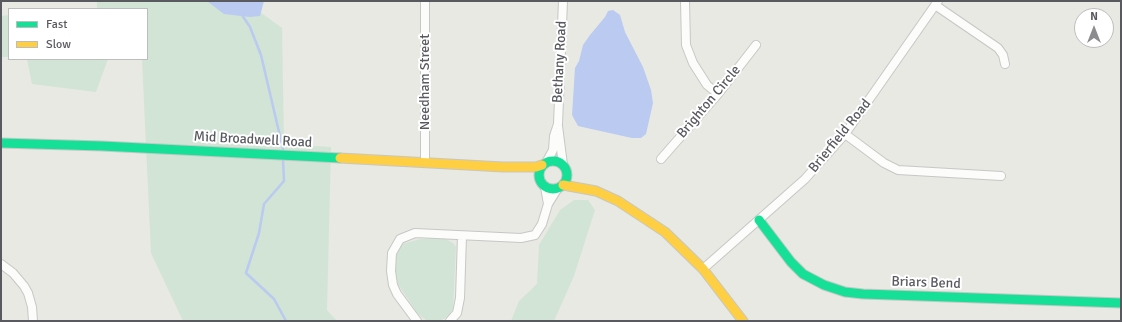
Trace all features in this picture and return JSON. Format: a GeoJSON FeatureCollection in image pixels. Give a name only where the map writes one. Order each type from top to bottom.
{"type":"FeatureCollection","features":[{"type":"Feature","properties":{"kind":"street","name":"Needham Street"},"geometry":{"type":"LineString","coordinates":[[426,1],[426,163]]}},
{"type":"Feature","properties":{"kind":"street","name":"Bethany Road"},"geometry":{"type":"LineString","coordinates":[[545,163],[553,150],[554,136],[558,124],[563,1]]}},
{"type":"Feature","properties":{"kind":"street"},"geometry":{"type":"LineString","coordinates":[[685,1],[686,45],[693,63],[707,85],[718,94]]}},
{"type":"Feature","properties":{"kind":"street"},"geometry":{"type":"LineString","coordinates":[[937,3],[998,48],[1003,55],[1005,64]]}},
{"type":"Feature","properties":{"kind":"street","name":"Brierfield Road"},"geometry":{"type":"LineString","coordinates":[[703,269],[805,179],[845,134],[937,3]]}},
{"type":"Feature","properties":{"kind":"street","name":"Brighton Circle"},"geometry":{"type":"LineString","coordinates":[[661,159],[718,94],[756,45]]}},
{"type":"Feature","properties":{"kind":"street","name":"Bethany Road"},"geometry":{"type":"LineString","coordinates":[[558,124],[565,169]]}},
{"type":"Feature","properties":{"kind":"street"},"geometry":{"type":"LineString","coordinates":[[845,134],[884,163],[898,170],[1001,176]]}},
{"type":"Feature","properties":{"kind":"street","name":"Mid Broadwell Road"},"geometry":{"type":"LineString","coordinates":[[1,143],[102,146],[503,167],[531,167],[545,163]]}},
{"type":"Feature","properties":{"kind":"street"},"geometry":{"type":"LineString","coordinates":[[548,204],[539,172],[545,163],[557,161],[565,169],[596,191],[618,200],[665,232],[703,269],[743,321]]}},
{"type":"Feature","properties":{"kind":"street","name":"Mid Broadwell Road"},"geometry":{"type":"LineString","coordinates":[[503,167],[530,175],[542,184]]}},
{"type":"Feature","properties":{"kind":"street"},"geometry":{"type":"LineString","coordinates":[[417,321],[392,285],[390,271],[392,253],[400,239],[415,234],[521,238],[535,235],[542,224],[548,204],[567,180],[565,169]]}},
{"type":"Feature","properties":{"kind":"street"},"geometry":{"type":"LineString","coordinates":[[542,184],[551,189],[561,186],[596,191]]}},
{"type":"Feature","properties":{"kind":"street","name":"Briars Bend"},"geometry":{"type":"LineString","coordinates":[[759,220],[791,262],[803,274],[824,285],[845,292],[863,294],[1121,303]]}},
{"type":"Feature","properties":{"kind":"street"},"geometry":{"type":"LineString","coordinates":[[450,321],[457,313],[460,298],[462,236]]}},
{"type":"Feature","properties":{"kind":"street"},"geometry":{"type":"LineString","coordinates":[[1,264],[13,273],[28,293],[32,307],[33,321]]}},
{"type":"Feature","properties":{"kind":"green space"},"geometry":{"type":"Polygon","coordinates":[[[97,1],[245,1],[282,28],[284,144],[331,147],[327,310],[337,321],[183,321],[151,253],[142,60],[148,60],[148,8],[97,8],[97,1]]]}},
{"type":"Feature","properties":{"kind":"green space"},"geometry":{"type":"Polygon","coordinates":[[[8,15],[8,57],[1,57],[1,16],[8,15]]]}},
{"type":"Feature","properties":{"kind":"green space"},"geometry":{"type":"Polygon","coordinates":[[[27,60],[108,60],[96,92],[32,84],[27,60]]]}},
{"type":"Feature","properties":{"kind":"green space"},"geometry":{"type":"Polygon","coordinates":[[[574,200],[588,200],[595,210],[574,276],[554,321],[511,321],[519,301],[537,284],[539,245],[560,210],[574,200]]]}},
{"type":"Feature","properties":{"kind":"green space"},"geometry":{"type":"Polygon","coordinates":[[[420,239],[446,239],[453,243],[456,247],[453,309],[448,317],[439,321],[427,321],[417,313],[398,284],[396,276],[396,257],[402,244],[420,239]]]}},
{"type":"Feature","properties":{"kind":"water"},"geometry":{"type":"Polygon","coordinates":[[[207,1],[264,1],[260,16],[250,17],[224,14],[207,1]]]}},
{"type":"Feature","properties":{"kind":"water"},"geometry":{"type":"Polygon","coordinates":[[[613,10],[620,15],[625,32],[643,67],[651,90],[653,103],[646,134],[641,138],[632,138],[578,126],[572,115],[575,68],[579,61],[583,45],[608,11],[613,10]]]}},
{"type":"Feature","properties":{"kind":"waterway"},"geometry":{"type":"LineString","coordinates":[[242,15],[250,27],[261,55],[283,149]]}},
{"type":"Feature","properties":{"kind":"waterway"},"geometry":{"type":"LineString","coordinates":[[283,160],[284,181],[264,204],[259,233],[246,273],[274,299],[286,321]]}},
{"type":"Feature","properties":{"kind":"traffic: fast"},"geometry":{"type":"LineString","coordinates":[[1,143],[102,146],[340,158]]}},
{"type":"Feature","properties":{"kind":"traffic: fast"},"geometry":{"type":"LineString","coordinates":[[553,161],[559,162],[563,165],[566,169],[567,175],[566,181],[563,185],[559,188],[553,189],[547,188],[543,185],[540,181],[539,175],[540,169],[543,165],[547,162],[553,161]]}},
{"type":"Feature","properties":{"kind":"traffic: fast"},"geometry":{"type":"LineString","coordinates":[[759,220],[791,262],[803,274],[824,285],[845,292],[863,294],[1121,303]]}},
{"type":"Feature","properties":{"kind":"traffic: slow"},"geometry":{"type":"LineString","coordinates":[[340,158],[503,167],[536,167],[542,165]]}},
{"type":"Feature","properties":{"kind":"traffic: slow"},"geometry":{"type":"LineString","coordinates":[[563,185],[596,191],[618,201],[665,232],[703,269],[743,321]]}}]}
